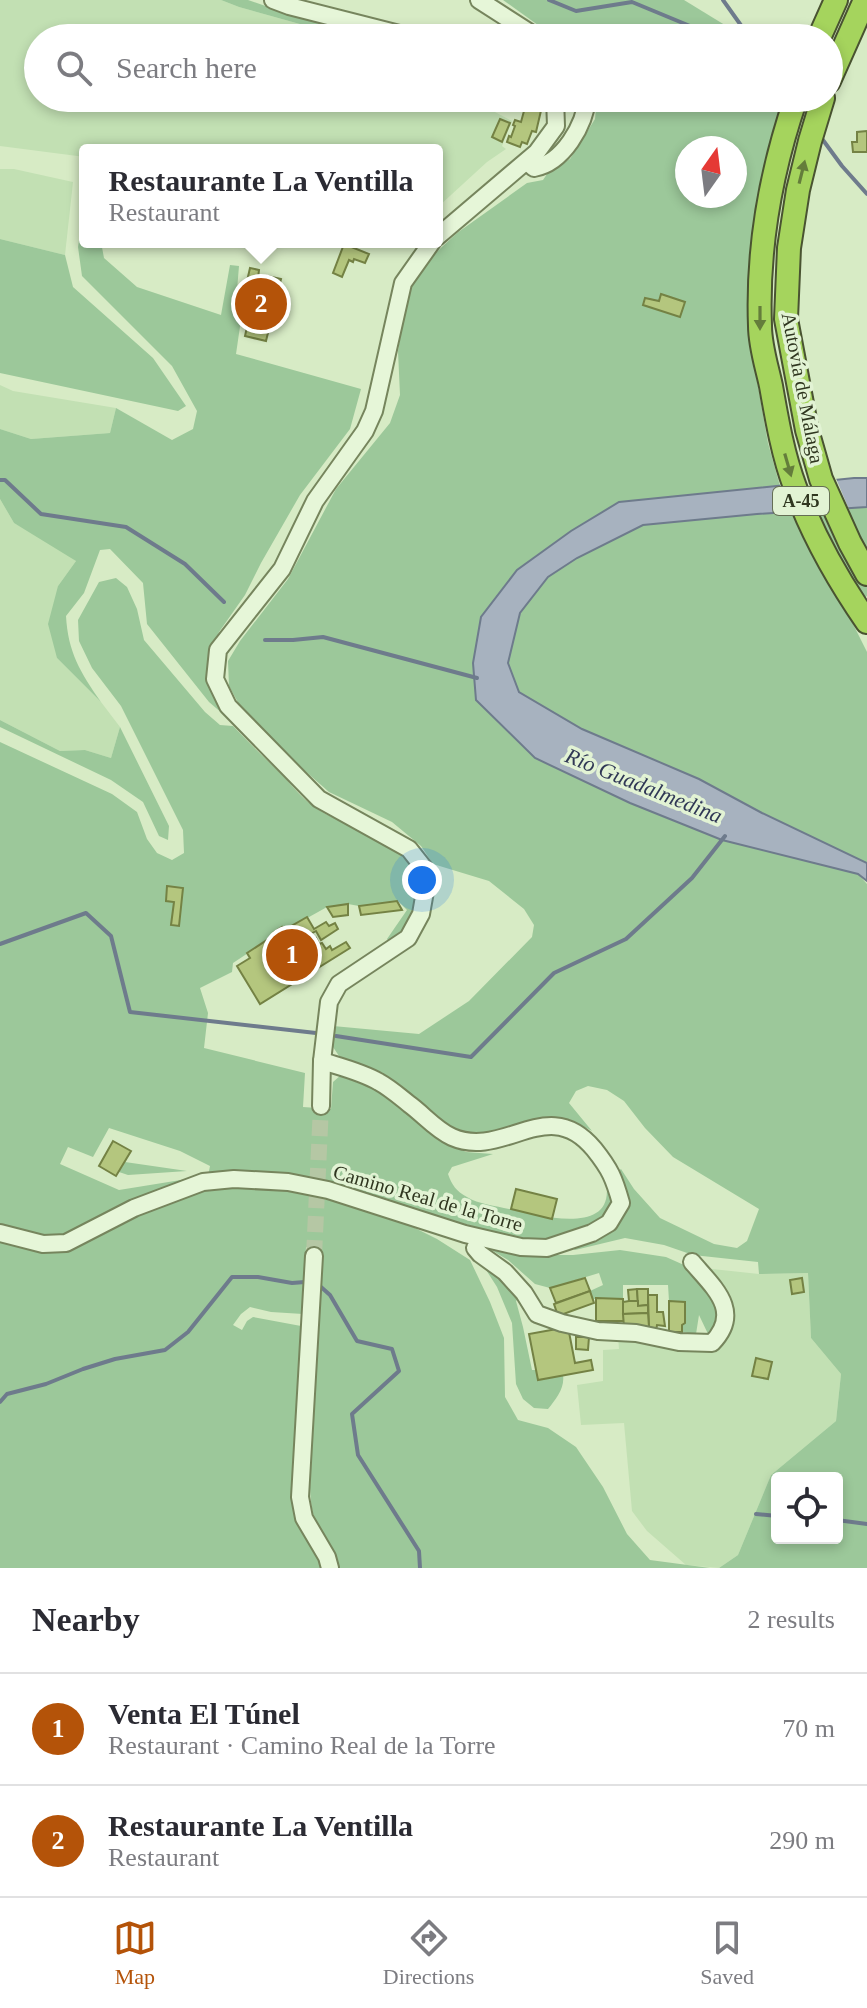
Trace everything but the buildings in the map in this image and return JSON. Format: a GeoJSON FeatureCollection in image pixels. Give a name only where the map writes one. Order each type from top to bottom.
{"type":"FeatureCollection","features":[{"type":"Feature","properties":{"kind":"highway"},"geometry":{"type":"LineString","coordinates":[[825,24],[836,0]]}},
{"type":"Feature","properties":{"kind":"highway"},"geometry":{"type":"LineString","coordinates":[[843,50],[865,0]]}},
{"type":"Feature","properties":{"kind":"highway","name":"Autovía de Málaga"},"geometry":{"type":"LineString","coordinates":[[791,112],[771,186],[763,247],[760,329],[779,434],[794,486],[814,532],[861,613]]}},
{"type":"Feature","properties":{"kind":"highway","name":"Autovía de Málaga"},"geometry":{"type":"LineString","coordinates":[[819,112],[798,190],[789,248],[786,319],[807,430],[821,479],[867,574]]}},
{"type":"Feature","properties":{"kind":"street"},"geometry":{"type":"LineString","coordinates":[[273,0],[360,24]]}},
{"type":"Feature","properties":{"kind":"street"},"geometry":{"type":"LineString","coordinates":[[479,0],[516,24]]}},
{"type":"Feature","properties":{"kind":"street"},"geometry":{"type":"LineString","coordinates":[[443,232],[537,152],[556,126],[556,112]]}},
{"type":"Feature","properties":{"kind":"street"},"geometry":{"type":"LineString","coordinates":[[527,162],[534,168],[544,166],[569,144],[585,112]]}},
{"type":"Feature","properties":{"kind":"street"},"geometry":{"type":"LineString","coordinates":[[321,1106],[322,1061],[329,1002],[339,984],[408,938],[421,914],[427,880],[424,868],[409,849],[319,799],[228,706],[215,679],[218,650],[282,569],[315,501],[365,431],[374,411],[403,283],[428,248]]}},
{"type":"Feature","properties":{"kind":"street","name":"Camino Real de la Torre"},"geometry":{"type":"LineString","coordinates":[[0,1233],[43,1244],[66,1243],[134,1208],[203,1182],[234,1179],[288,1182],[328,1190],[465,1234],[521,1247],[547,1248],[592,1233],[609,1223],[621,1203],[607,1165],[573,1130],[543,1126],[483,1143],[466,1142],[450,1137],[379,1082],[322,1061]]}},
{"type":"Feature","properties":{"kind":"street"},"geometry":{"type":"LineString","coordinates":[[475,1248],[505,1272],[537,1314],[598,1331],[636,1333],[679,1342],[712,1343],[720,1336],[726,1307],[692,1262]]}},
{"type":"Feature","properties":{"kind":"street"},"geometry":{"type":"LineString","coordinates":[[314,1256],[300,1497],[304,1518],[327,1557],[330,1568]]}},
{"type":"Feature","properties":{"kind":"green space"},"geometry":{"type":"Polygon","coordinates":[[[0,0],[221,0],[300,24],[24,24],[24,112],[495,112],[512,121],[502,146],[506,149],[443,202],[443,144],[79,144],[79,156],[0,146],[0,0]]]}},
{"type":"Feature","properties":{"kind":"green space"},"geometry":{"type":"Polygon","coordinates":[[[221,0],[248,0],[323,24],[300,24],[221,0]]]}},
{"type":"Feature","properties":{"kind":"green space"},"geometry":{"type":"Polygon","coordinates":[[[503,0],[684,0],[723,24],[536,24],[503,0]]]}},
{"type":"Feature","properties":{"kind":"green space"},"geometry":{"type":"Polygon","coordinates":[[[596,112],[780,112],[769,150],[749,286],[753,358],[768,443],[780,486],[619,503],[571,531],[517,570],[473,663],[630,803],[722,840],[858,874],[867,884],[867,1568],[719,1568],[738,1555],[771,1475],[771,1544],[843,1544],[843,1472],[775,1472],[836,1421],[841,1374],[811,1338],[808,1273],[759,1274],[758,1262],[693,1255],[664,1245],[625,1238],[575,1250],[571,1247],[612,1230],[625,1215],[627,1193],[616,1173],[621,1169],[660,1218],[714,1244],[737,1248],[747,1241],[759,1209],[673,1157],[624,1101],[607,1090],[588,1086],[576,1091],[569,1103],[592,1131],[571,1120],[555,1117],[493,1134],[473,1136],[456,1132],[375,1072],[339,1056],[333,1047],[333,1026],[419,1034],[469,1001],[532,937],[534,925],[524,909],[489,881],[433,864],[421,846],[392,822],[329,792],[241,708],[229,686],[228,661],[240,641],[288,579],[336,489],[390,423],[400,395],[398,351],[413,281],[427,261],[457,233],[527,183],[543,180],[549,171],[570,159],[595,119],[596,112]]]}},
{"type":"Feature","properties":{"kind":"green space"},"geometry":{"type":"Polygon","coordinates":[[[0,169],[14,169],[73,182],[65,255],[0,239],[0,169]]]}},
{"type":"Feature","properties":{"kind":"green space"},"geometry":{"type":"Polygon","coordinates":[[[0,239],[65,255],[73,287],[153,358],[186,406],[178,411],[0,373],[0,239]]]}},
{"type":"Feature","properties":{"kind":"green space"},"geometry":{"type":"Polygon","coordinates":[[[79,240],[79,248],[102,248],[104,258],[137,287],[221,315],[230,265],[239,266],[237,290],[245,292],[236,354],[361,389],[350,429],[300,495],[245,595],[219,632],[209,661],[209,687],[223,714],[209,702],[147,624],[143,583],[110,549],[100,550],[84,593],[66,616],[76,661],[101,702],[57,658],[48,624],[58,586],[76,561],[14,523],[0,499],[0,429],[31,439],[110,433],[116,408],[172,440],[193,429],[197,411],[172,366],[82,276],[78,247],[79,240]]]}},
{"type":"Feature","properties":{"kind":"green space"},"geometry":{"type":"Polygon","coordinates":[[[0,385],[13,391],[116,408],[110,433],[31,439],[0,429],[0,385]]]}},
{"type":"Feature","properties":{"kind":"green space"},"geometry":{"type":"Polygon","coordinates":[[[0,499],[14,523],[58,547],[76,561],[58,586],[57,658],[101,702],[120,727],[111,758],[85,750],[60,751],[0,720],[0,499]]]}},
{"type":"Feature","properties":{"kind":"green space"},"geometry":{"type":"Polygon","coordinates":[[[867,507],[867,596],[846,610],[867,652],[867,863],[699,779],[582,729],[519,692],[508,663],[520,613],[548,577],[577,558],[643,525],[867,507]]]}},
{"type":"Feature","properties":{"kind":"green space"},"geometry":{"type":"Polygon","coordinates":[[[116,578],[127,587],[137,609],[144,640],[205,712],[220,725],[233,726],[301,796],[319,810],[391,847],[414,871],[418,884],[414,912],[391,944],[387,939],[407,910],[398,901],[327,907],[284,931],[282,927],[274,932],[275,935],[233,963],[232,972],[200,988],[208,1013],[204,1048],[305,1073],[303,1107],[331,1109],[333,1082],[341,1075],[379,1089],[442,1141],[466,1152],[493,1154],[452,1167],[448,1174],[457,1190],[476,1201],[541,1216],[577,1218],[592,1215],[602,1208],[607,1194],[604,1174],[613,1203],[607,1217],[561,1240],[529,1241],[409,1209],[332,1182],[250,1171],[208,1176],[210,1166],[180,1151],[109,1128],[93,1157],[68,1147],[60,1164],[119,1190],[187,1179],[62,1235],[36,1234],[0,1224],[0,742],[112,794],[137,812],[147,839],[157,853],[172,860],[184,853],[183,830],[121,706],[92,668],[79,641],[78,620],[99,582],[116,578]]]}},
{"type":"Feature","properties":{"kind":"green space"},"geometry":{"type":"Polygon","coordinates":[[[0,720],[60,751],[85,750],[111,758],[120,727],[169,826],[168,840],[159,836],[143,802],[111,780],[0,727],[0,720]]]}},
{"type":"Feature","properties":{"kind":"green space"},"geometry":{"type":"Polygon","coordinates":[[[125,1162],[187,1171],[128,1175],[119,1172],[125,1162]]]}},
{"type":"Feature","properties":{"kind":"green space"},"geometry":{"type":"Polygon","coordinates":[[[232,1184],[304,1190],[385,1213],[437,1239],[470,1260],[504,1338],[505,1397],[518,1420],[548,1428],[576,1447],[603,1487],[627,1534],[650,1560],[710,1568],[337,1568],[317,1526],[311,1502],[322,1252],[306,1247],[303,1314],[250,1307],[233,1325],[242,1330],[253,1317],[301,1326],[294,1497],[298,1525],[323,1568],[0,1568],[0,1236],[58,1251],[159,1204],[232,1184]]]}},
{"type":"Feature","properties":{"kind":"green space"},"geometry":{"type":"Polygon","coordinates":[[[489,1243],[529,1255],[573,1255],[620,1250],[666,1257],[684,1265],[708,1288],[723,1318],[709,1336],[699,1315],[696,1334],[682,1332],[685,1302],[669,1301],[668,1285],[623,1285],[623,1299],[592,1299],[590,1291],[603,1285],[599,1273],[550,1288],[535,1284],[508,1260],[488,1248],[489,1243]]]}},
{"type":"Feature","properties":{"kind":"green space"},"geometry":{"type":"Polygon","coordinates":[[[481,1262],[507,1281],[520,1297],[516,1301],[532,1370],[536,1370],[538,1380],[563,1375],[561,1389],[548,1409],[534,1408],[523,1399],[516,1384],[512,1323],[497,1287],[481,1262]]]}},
{"type":"Feature","properties":{"kind":"green space"},"geometry":{"type":"Polygon","coordinates":[[[703,1268],[759,1274],[808,1273],[811,1338],[841,1374],[836,1421],[771,1472],[738,1555],[719,1568],[686,1565],[647,1531],[632,1511],[624,1423],[581,1425],[577,1385],[603,1381],[603,1350],[619,1349],[618,1336],[671,1349],[714,1349],[730,1321],[731,1302],[703,1268]]]}},
{"type":"Feature","properties":{"kind":"water","name":"Río Guadalmedina"},"geometry":{"type":"Polygon","coordinates":[[[867,478],[867,507],[643,525],[577,558],[548,577],[520,613],[508,663],[519,692],[582,729],[699,779],[867,863],[867,881],[858,874],[722,840],[630,803],[535,758],[476,700],[473,663],[481,617],[517,570],[571,531],[619,502],[867,478]]]}},
{"type":"Feature","properties":{"kind":"pier"},"geometry":{"type":"Polygon","coordinates":[[[835,476],[850,512],[791,516],[779,482],[835,476]]]}},
{"type":"Feature","properties":{"kind":"waterway"},"geometry":{"type":"LineString","coordinates":[[549,0],[576,11],[632,2],[685,24]]}},
{"type":"Feature","properties":{"kind":"waterway"},"geometry":{"type":"LineString","coordinates":[[723,0],[740,24]]}},
{"type":"Feature","properties":{"kind":"waterway"},"geometry":{"type":"LineString","coordinates":[[820,136],[867,194]]}},
{"type":"Feature","properties":{"kind":"waterway"},"geometry":{"type":"LineString","coordinates":[[0,480],[5,480],[41,514],[126,527],[185,564],[224,602]]}},
{"type":"Feature","properties":{"kind":"waterway"},"geometry":{"type":"LineString","coordinates":[[265,640],[323,637],[477,678]]}},
{"type":"Feature","properties":{"kind":"waterway"},"geometry":{"type":"LineString","coordinates":[[336,1036],[471,1057],[554,973],[626,939],[692,878],[725,836]]}},
{"type":"Feature","properties":{"kind":"waterway"},"geometry":{"type":"LineString","coordinates":[[0,944],[86,913],[111,936],[130,1012],[316,1033]]}},
{"type":"Feature","properties":{"kind":"waterway"},"geometry":{"type":"LineString","coordinates":[[0,1402],[7,1394],[46,1384],[83,1369],[115,1359],[165,1350],[188,1332],[232,1277],[305,1282]]}},
{"type":"Feature","properties":{"kind":"waterway"},"geometry":{"type":"LineString","coordinates":[[321,1287],[330,1295],[357,1341],[392,1349],[399,1371],[352,1414],[358,1455],[419,1551],[420,1568]]}},
{"type":"Feature","properties":{"kind":"waterway"},"geometry":{"type":"LineString","coordinates":[[756,1514],[771,1515]]}},
{"type":"Feature","properties":{"kind":"waterway"},"geometry":{"type":"LineString","coordinates":[[843,1521],[867,1524]]}},
{"type":"Feature","properties":{"kind":"tunnel"},"geometry":{"type":"LineString","coordinates":[[314,1256],[321,1106]]}},
{"type":"Feature","properties":{"kind":"place","name":"Restaurante La Ventilla"},"geometry":{"type":"Point","coordinates":[261,304]}},
{"type":"Feature","properties":{"kind":"place","name":"Venta El Túnel"},"geometry":{"type":"Point","coordinates":[292,955]}}]}
